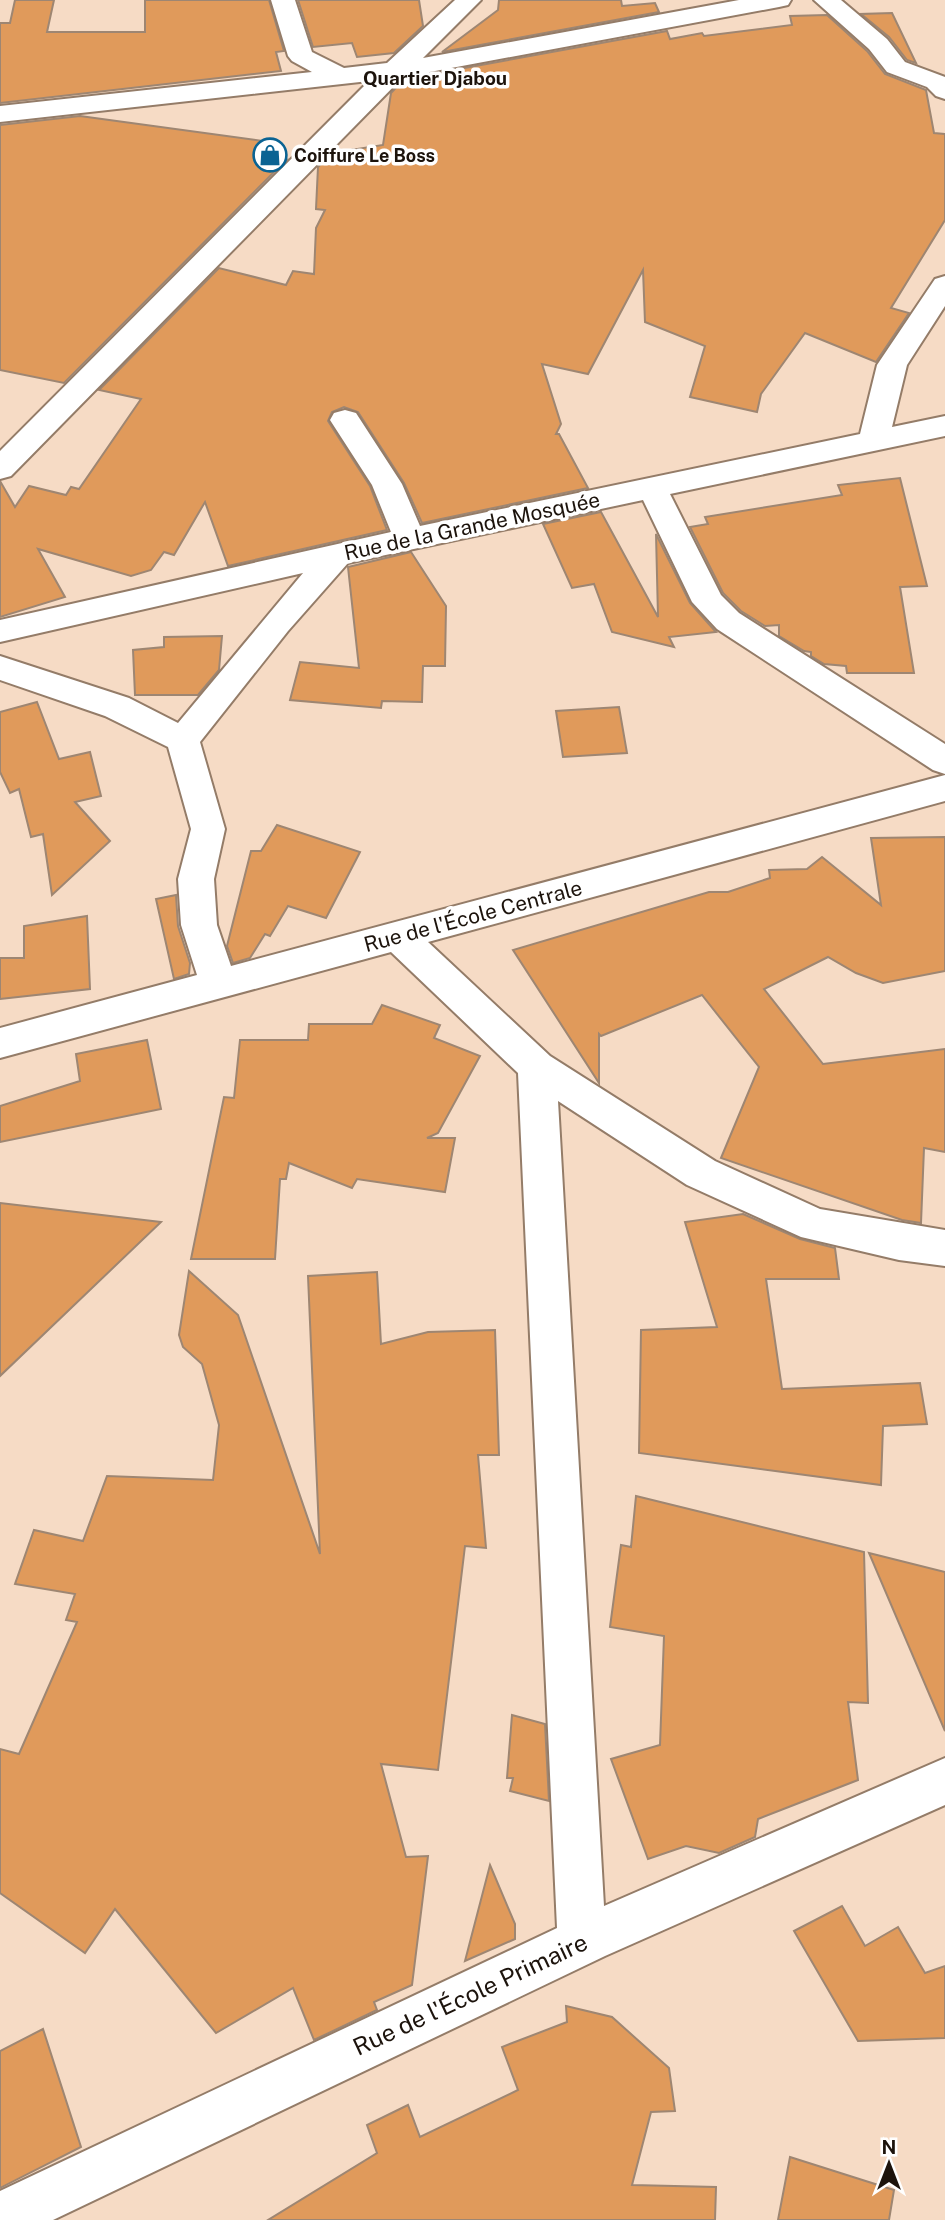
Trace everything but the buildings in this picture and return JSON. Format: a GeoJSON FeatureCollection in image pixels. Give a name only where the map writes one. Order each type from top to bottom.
{"type":"FeatureCollection","features":[{"type":"Feature","properties":{"kind":"street"},"geometry":{"type":"LineString","coordinates":[[283,0],[301,56],[342,77]]}},
{"type":"Feature","properties":{"kind":"street"},"geometry":{"type":"LineString","coordinates":[[0,469],[373,90],[468,0]]}},
{"type":"Feature","properties":{"kind":"street"},"geometry":{"type":"LineString","coordinates":[[0,114],[397,70],[779,0]]}},
{"type":"Feature","properties":{"kind":"street"},"geometry":{"type":"LineString","coordinates":[[826,0],[878,44],[896,67],[936,82],[945,91]]}},
{"type":"Feature","properties":{"kind":"street"},"geometry":{"type":"LineString","coordinates":[[873,442],[892,365],[945,285]]}},
{"type":"Feature","properties":{"kind":"street"},"geometry":{"type":"LineString","coordinates":[[345,420],[387,484],[410,539]]}},
{"type":"Feature","properties":{"kind":"street","name":"Rue de la Grande Mosquée"},"geometry":{"type":"LineString","coordinates":[[0,631],[338,554],[945,426]]}},
{"type":"Feature","properties":{"kind":"street"},"geometry":{"type":"LineString","coordinates":[[652,488],[708,602],[729,621],[945,761]]}},
{"type":"Feature","properties":{"kind":"street"},"geometry":{"type":"LineString","coordinates":[[183,740],[277,623],[338,554]]}},
{"type":"Feature","properties":{"kind":"street"},"geometry":{"type":"LineString","coordinates":[[0,668],[117,708],[183,740],[208,829],[196,879],[199,925],[219,984]]}},
{"type":"Feature","properties":{"kind":"street","name":"Rue de l'École Centrale"},"geometry":{"type":"LineString","coordinates":[[0,1043],[945,788]]}},
{"type":"Feature","properties":{"kind":"street"},"geometry":{"type":"LineString","coordinates":[[398,936],[537,1067],[701,1172],[815,1225],[945,1248]]}},
{"type":"Feature","properties":{"kind":"street"},"geometry":{"type":"LineString","coordinates":[[537,1067],[582,1941]]}},
{"type":"Feature","properties":{"kind":"street","name":"Rue de l'École Primaire"},"geometry":{"type":"LineString","coordinates":[[0,2218],[582,1941],[780,1850],[945,1781]]}},
{"type":"Feature","properties":{"kind":"place","name":"Coiffure Le Boss"},"geometry":{"type":"Point","coordinates":[270,155]}},
{"type":"Feature","properties":{"kind":"district","name":"Quartier Djabou"},"geometry":{"type":"Point","coordinates":[435,78]}}]}
